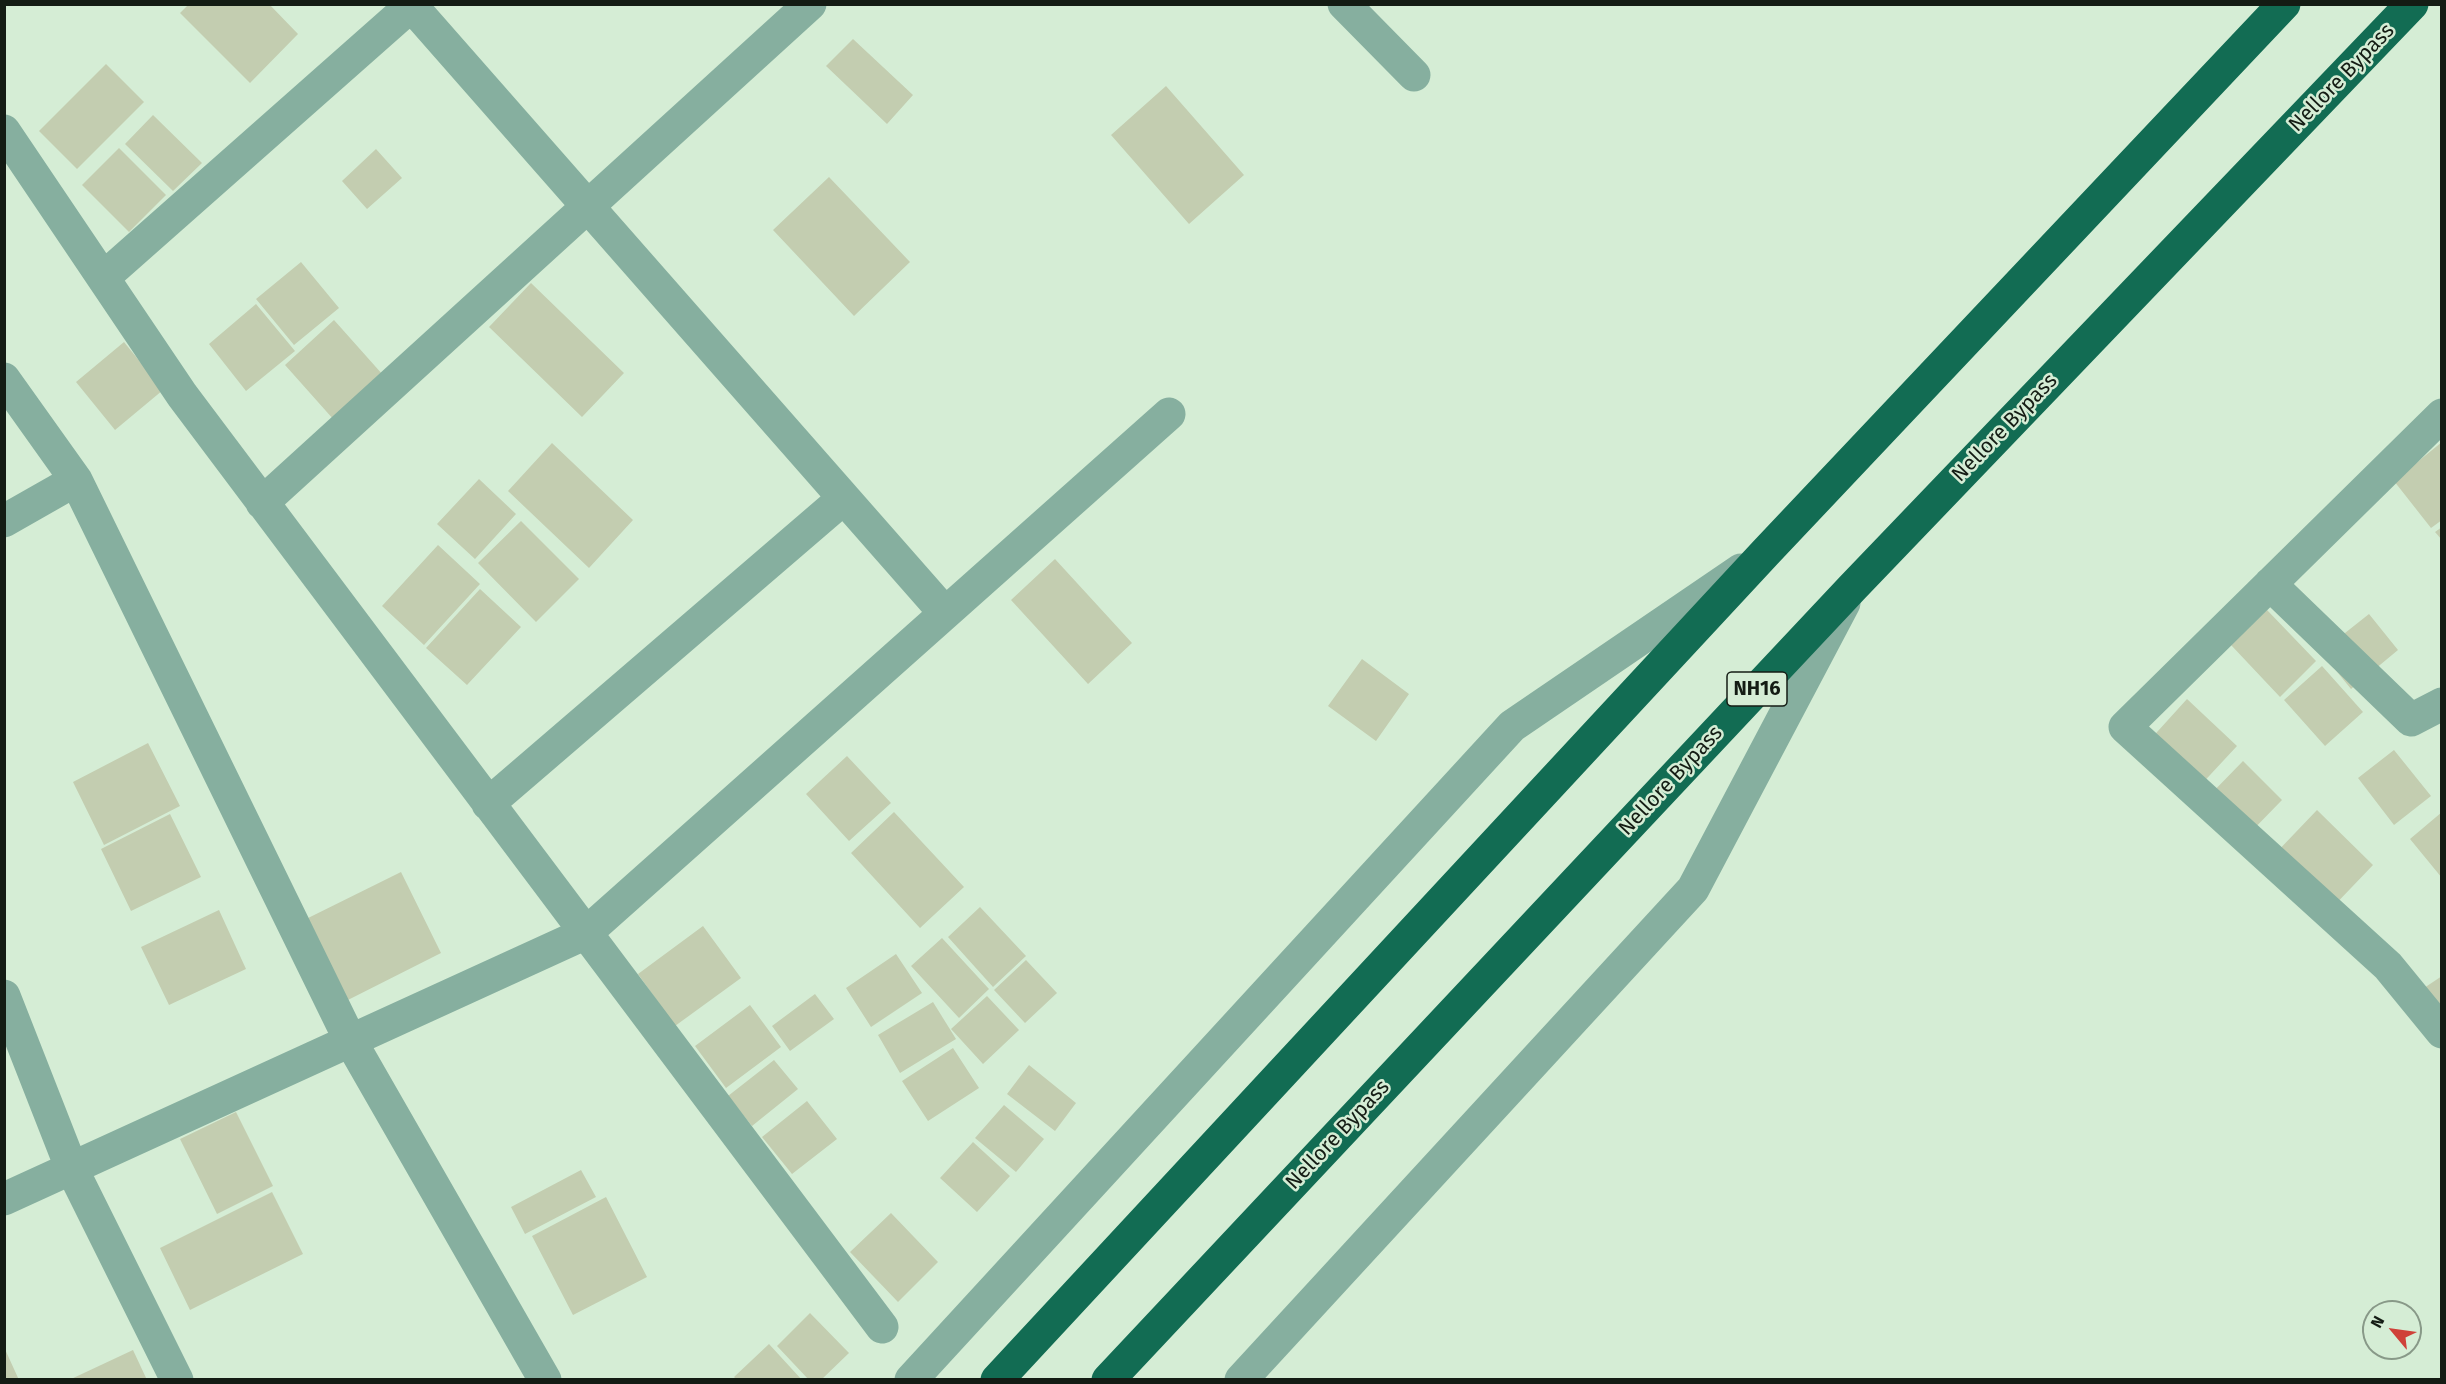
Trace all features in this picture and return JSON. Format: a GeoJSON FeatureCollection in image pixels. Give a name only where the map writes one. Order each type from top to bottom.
{"type":"FeatureCollection","features":[{"type":"Feature","properties":{"kind":"highway"},"geometry":{"type":"LineString","coordinates":[[997,1380],[1766,552],[2284,4]]}},
{"type":"Feature","properties":{"kind":"highway","name":"Nellore Bypass"},"geometry":{"type":"LineString","coordinates":[[1108,1380],[1852,588],[2412,4]]}},
{"type":"Feature","properties":{"kind":"street"},"geometry":{"type":"LineString","coordinates":[[262,503],[810,4]]}},
{"type":"Feature","properties":{"kind":"street"},"geometry":{"type":"LineString","coordinates":[[1344,4],[1414,75]]}},
{"type":"Feature","properties":{"kind":"street"},"geometry":{"type":"LineString","coordinates":[[103,278],[411,5],[945,613]]}},
{"type":"Feature","properties":{"kind":"street"},"geometry":{"type":"LineString","coordinates":[[4,131],[182,395],[882,1327]]}},
{"type":"Feature","properties":{"kind":"street"},"geometry":{"type":"LineString","coordinates":[[4,379],[76,480],[350,1040],[545,1380]]}},
{"type":"Feature","properties":{"kind":"street"},"geometry":{"type":"LineString","coordinates":[[4,1199],[586,933],[1169,414]]}},
{"type":"Feature","properties":{"kind":"street"},"geometry":{"type":"LineString","coordinates":[[2442,415],[2125,727],[2388,966],[2442,1032]]}},
{"type":"Feature","properties":{"kind":"street"},"geometry":{"type":"LineString","coordinates":[[4,521],[76,480]]}},
{"type":"Feature","properties":{"kind":"street"},"geometry":{"type":"LineString","coordinates":[[489,804],[844,498]]}},
{"type":"Feature","properties":{"kind":"street"},"geometry":{"type":"LineString","coordinates":[[911,1380],[1512,726],[1766,552]]}},
{"type":"Feature","properties":{"kind":"street"},"geometry":{"type":"LineString","coordinates":[[2270,584],[2412,720],[2442,704]]}},
{"type":"Feature","properties":{"kind":"street"},"geometry":{"type":"LineString","coordinates":[[1241,1380],[1693,889],[1852,588]]}},
{"type":"Feature","properties":{"kind":"street"},"geometry":{"type":"LineString","coordinates":[[4,996],[71,1167],[177,1380]]}},
{"type":"Feature","properties":{"kind":"building"},"geometry":{"type":"Polygon","coordinates":[[[189,4],[269,4],[298,34],[250,83],[180,13],[189,4]]]}},
{"type":"Feature","properties":{"kind":"building"},"geometry":{"type":"Polygon","coordinates":[[[853,39],[913,95],[887,124],[826,66],[853,39]]]}},
{"type":"Feature","properties":{"kind":"building"},"geometry":{"type":"Polygon","coordinates":[[[106,64],[144,102],[77,169],[39,131],[106,64]]]}},
{"type":"Feature","properties":{"kind":"building"},"geometry":{"type":"Polygon","coordinates":[[[1166,86],[1244,175],[1189,224],[1111,135],[1166,86]]]}},
{"type":"Feature","properties":{"kind":"building"},"geometry":{"type":"Polygon","coordinates":[[[153,115],[202,163],[173,191],[125,144],[153,115]]]}},
{"type":"Feature","properties":{"kind":"building"},"geometry":{"type":"Polygon","coordinates":[[[119,148],[166,195],[129,232],[82,185],[119,148]]]}},
{"type":"Feature","properties":{"kind":"building"},"geometry":{"type":"Polygon","coordinates":[[[376,149],[402,178],[367,209],[342,181],[376,149]]]}},
{"type":"Feature","properties":{"kind":"building"},"geometry":{"type":"Polygon","coordinates":[[[829,177],[910,262],[854,316],[773,230],[829,177]]]}},
{"type":"Feature","properties":{"kind":"building"},"geometry":{"type":"Polygon","coordinates":[[[301,262],[339,308],[294,345],[256,299],[301,262]]]}},
{"type":"Feature","properties":{"kind":"building"},"geometry":{"type":"Polygon","coordinates":[[[531,283],[624,373],[582,417],[489,327],[531,283]]]}},
{"type":"Feature","properties":{"kind":"building"},"geometry":{"type":"Polygon","coordinates":[[[256,304],[295,351],[246,391],[209,344],[256,304]]]}},
{"type":"Feature","properties":{"kind":"building"},"geometry":{"type":"Polygon","coordinates":[[[334,320],[383,375],[334,420],[285,365],[334,320]]]}},
{"type":"Feature","properties":{"kind":"building"},"geometry":{"type":"Polygon","coordinates":[[[124,342],[163,390],[115,430],[76,382],[124,342]]]}},
{"type":"Feature","properties":{"kind":"building"},"geometry":{"type":"Polygon","coordinates":[[[2442,442],[2442,520],[2431,528],[2394,481],[2442,442]]]}},
{"type":"Feature","properties":{"kind":"building"},"geometry":{"type":"Polygon","coordinates":[[[552,443],[633,520],[589,568],[508,491],[552,443]]]}},
{"type":"Feature","properties":{"kind":"building"},"geometry":{"type":"Polygon","coordinates":[[[479,479],[516,514],[475,559],[437,524],[479,479]]]}},
{"type":"Feature","properties":{"kind":"building"},"geometry":{"type":"Polygon","coordinates":[[[521,521],[579,579],[536,622],[478,563],[521,521]]]}},
{"type":"Feature","properties":{"kind":"building"},"geometry":{"type":"Polygon","coordinates":[[[2442,527],[2442,540],[2435,532],[2442,527]]]}},
{"type":"Feature","properties":{"kind":"building"},"geometry":{"type":"Polygon","coordinates":[[[438,545],[480,584],[424,645],[382,606],[438,545]]]}},
{"type":"Feature","properties":{"kind":"building"},"geometry":{"type":"Polygon","coordinates":[[[1055,559],[1132,643],[1088,684],[1011,600],[1055,559]]]}},
{"type":"Feature","properties":{"kind":"building"},"geometry":{"type":"Polygon","coordinates":[[[480,589],[521,627],[467,685],[426,648],[480,589]]]}},
{"type":"Feature","properties":{"kind":"building"},"geometry":{"type":"Polygon","coordinates":[[[2267,610],[2316,661],[2280,697],[2231,645],[2267,610]]]}},
{"type":"Feature","properties":{"kind":"building"},"geometry":{"type":"Polygon","coordinates":[[[2369,614],[2398,650],[2351,689],[2321,652],[2369,614]]]}},
{"type":"Feature","properties":{"kind":"building"},"geometry":{"type":"Polygon","coordinates":[[[1362,659],[1409,694],[1376,741],[1328,706],[1362,659]]]}},
{"type":"Feature","properties":{"kind":"building"},"geometry":{"type":"Polygon","coordinates":[[[2322,666],[2363,712],[2325,746],[2284,700],[2322,666]]]}},
{"type":"Feature","properties":{"kind":"building"},"geometry":{"type":"Polygon","coordinates":[[[2187,699],[2237,746],[2197,789],[2148,742],[2187,699]]]}},
{"type":"Feature","properties":{"kind":"building"},"geometry":{"type":"Polygon","coordinates":[[[148,743],[180,806],[104,845],[73,782],[148,743]]]}},
{"type":"Feature","properties":{"kind":"building"},"geometry":{"type":"Polygon","coordinates":[[[2394,750],[2431,796],[2394,825],[2358,778],[2394,750]]]}},
{"type":"Feature","properties":{"kind":"building"},"geometry":{"type":"Polygon","coordinates":[[[847,756],[891,803],[849,841],[806,794],[847,756]]]}},
{"type":"Feature","properties":{"kind":"building"},"geometry":{"type":"Polygon","coordinates":[[[2243,761],[2282,800],[2245,838],[2206,799],[2243,761]]]}},
{"type":"Feature","properties":{"kind":"building"},"geometry":{"type":"Polygon","coordinates":[[[2317,810],[2373,865],[2329,911],[2273,856],[2317,810]]]}},
{"type":"Feature","properties":{"kind":"building"},"geometry":{"type":"Polygon","coordinates":[[[894,812],[964,887],[920,928],[851,853],[894,812]]]}},
{"type":"Feature","properties":{"kind":"building"},"geometry":{"type":"Polygon","coordinates":[[[2442,812],[2442,878],[2410,839],[2442,812]]]}},
{"type":"Feature","properties":{"kind":"building"},"geometry":{"type":"Polygon","coordinates":[[[170,814],[201,877],[131,911],[101,849],[170,814]]]}},
{"type":"Feature","properties":{"kind":"building"},"geometry":{"type":"Polygon","coordinates":[[[401,872],[441,953],[340,1004],[300,922],[401,872]]]}},
{"type":"Feature","properties":{"kind":"building"},"geometry":{"type":"Polygon","coordinates":[[[980,907],[1026,956],[993,987],[948,937],[980,907]]]}},
{"type":"Feature","properties":{"kind":"building"},"geometry":{"type":"Polygon","coordinates":[[[219,910],[246,969],[169,1005],[141,947],[219,910]]]}},
{"type":"Feature","properties":{"kind":"building"},"geometry":{"type":"Polygon","coordinates":[[[703,926],[741,978],[675,1026],[638,974],[703,926]]]}},
{"type":"Feature","properties":{"kind":"building"},"geometry":{"type":"Polygon","coordinates":[[[942,938],[989,989],[959,1018],[911,966],[942,938]]]}},
{"type":"Feature","properties":{"kind":"building"},"geometry":{"type":"Polygon","coordinates":[[[896,954],[922,993],[871,1027],[846,988],[896,954]]]}},
{"type":"Feature","properties":{"kind":"building"},"geometry":{"type":"Polygon","coordinates":[[[1026,960],[1057,993],[1025,1023],[994,990],[1026,960]]]}},
{"type":"Feature","properties":{"kind":"building"},"geometry":{"type":"Polygon","coordinates":[[[2442,976],[2442,1035],[2415,994],[2442,976]]]}},
{"type":"Feature","properties":{"kind":"building"},"geometry":{"type":"Polygon","coordinates":[[[815,994],[834,1019],[790,1051],[772,1026],[815,994]]]}},
{"type":"Feature","properties":{"kind":"building"},"geometry":{"type":"Polygon","coordinates":[[[987,996],[1019,1030],[983,1064],[951,1029],[987,996]]]}},
{"type":"Feature","properties":{"kind":"building"},"geometry":{"type":"Polygon","coordinates":[[[933,1002],[956,1039],[900,1073],[878,1035],[933,1002]]]}},
{"type":"Feature","properties":{"kind":"building"},"geometry":{"type":"Polygon","coordinates":[[[750,1005],[781,1047],[726,1088],[695,1046],[750,1005]]]}},
{"type":"Feature","properties":{"kind":"building"},"geometry":{"type":"Polygon","coordinates":[[[953,1048],[979,1088],[928,1121],[902,1081],[953,1048]]]}},
{"type":"Feature","properties":{"kind":"building"},"geometry":{"type":"Polygon","coordinates":[[[774,1060],[798,1089],[752,1126],[728,1096],[774,1060]]]}},
{"type":"Feature","properties":{"kind":"building"},"geometry":{"type":"Polygon","coordinates":[[[1029,1065],[1076,1103],[1055,1131],[1007,1094],[1029,1065]]]}},
{"type":"Feature","properties":{"kind":"building"},"geometry":{"type":"Polygon","coordinates":[[[807,1101],[837,1139],[792,1174],[762,1137],[807,1101]]]}},
{"type":"Feature","properties":{"kind":"building"},"geometry":{"type":"Polygon","coordinates":[[[1004,1105],[1044,1139],[1016,1172],[975,1138],[1004,1105]]]}},
{"type":"Feature","properties":{"kind":"building"},"geometry":{"type":"Polygon","coordinates":[[[236,1112],[273,1186],[217,1214],[180,1139],[236,1112]]]}},
{"type":"Feature","properties":{"kind":"building"},"geometry":{"type":"Polygon","coordinates":[[[973,1142],[1010,1176],[977,1212],[940,1178],[973,1142]]]}},
{"type":"Feature","properties":{"kind":"building"},"geometry":{"type":"Polygon","coordinates":[[[581,1170],[596,1197],[525,1234],[511,1207],[581,1170]]]}},
{"type":"Feature","properties":{"kind":"building"},"geometry":{"type":"Polygon","coordinates":[[[272,1192],[303,1254],[190,1310],[160,1248],[272,1192]]]}},
{"type":"Feature","properties":{"kind":"building"},"geometry":{"type":"Polygon","coordinates":[[[606,1197],[647,1277],[573,1315],[532,1236],[606,1197]]]}},
{"type":"Feature","properties":{"kind":"building"},"geometry":{"type":"Polygon","coordinates":[[[891,1213],[938,1262],[898,1302],[850,1252],[891,1213]]]}},
{"type":"Feature","properties":{"kind":"building"},"geometry":{"type":"Polygon","coordinates":[[[810,1313],[849,1353],[821,1380],[809,1380],[777,1346],[810,1313]]]}},
{"type":"Feature","properties":{"kind":"building"},"geometry":{"type":"Polygon","coordinates":[[[769,1344],[802,1380],[737,1380],[734,1377],[769,1344]]]}},
{"type":"Feature","properties":{"kind":"building"},"geometry":{"type":"Polygon","coordinates":[[[4,1347],[19,1380],[4,1380],[4,1347]]]}},
{"type":"Feature","properties":{"kind":"building"},"geometry":{"type":"Polygon","coordinates":[[[133,1350],[147,1380],[69,1380],[133,1350]]]}}]}
